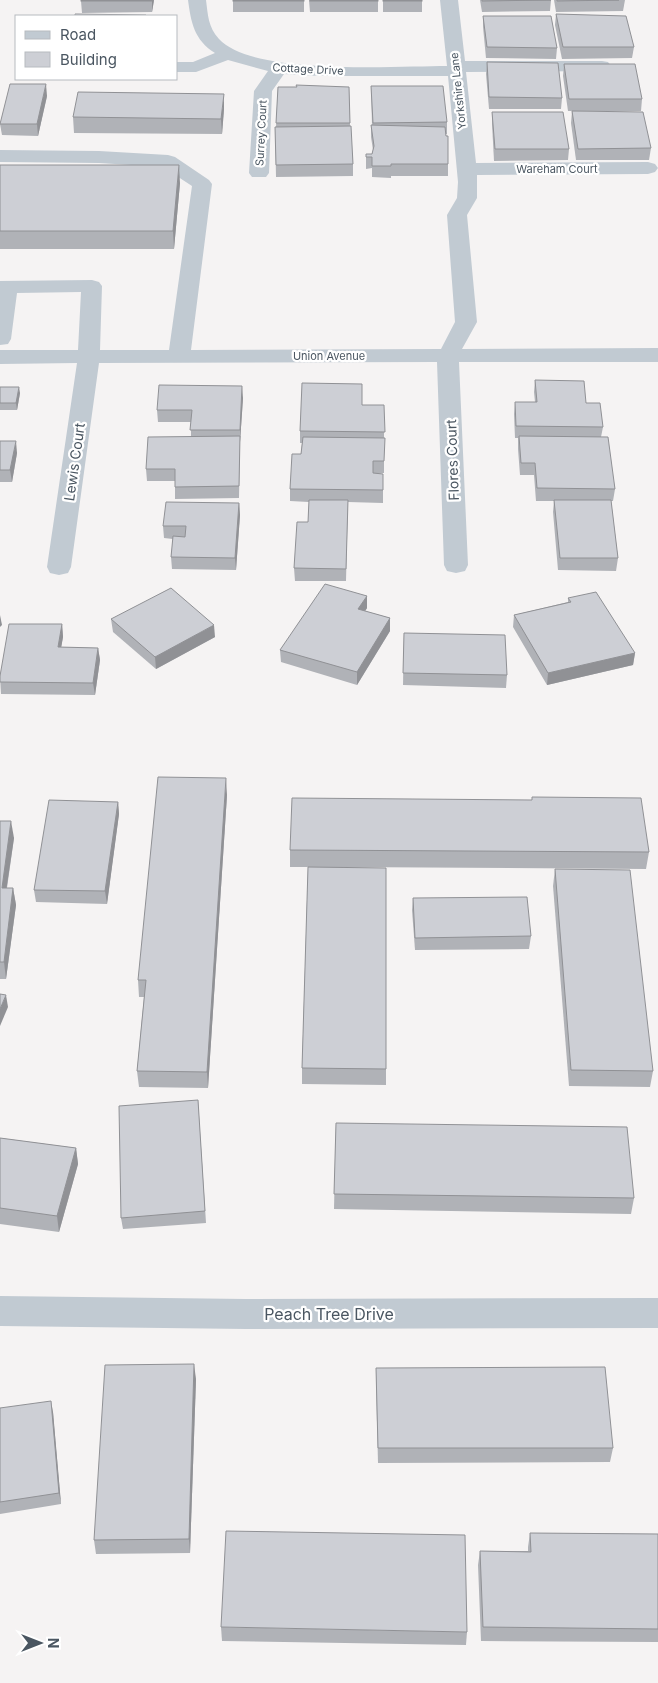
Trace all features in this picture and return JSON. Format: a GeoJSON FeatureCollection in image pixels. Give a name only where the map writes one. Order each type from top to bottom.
{"type":"FeatureCollection","features":[{"type":"Feature","properties":{"kind":"street","name":"Cottage Drive"},"geometry":{"type":"LineString","coordinates":[[197,0],[200,23],[206,36],[242,60],[279,68],[312,72],[623,66]]}},
{"type":"Feature","properties":{"kind":"street","name":"Yorkshire Lane"},"geometry":{"type":"LineString","coordinates":[[448,356],[466,322],[457,215],[467,198],[467,176],[449,0]]}},
{"type":"Feature","properties":{"kind":"street"},"geometry":{"type":"LineString","coordinates":[[178,67],[196,67],[230,53]]}},
{"type":"Feature","properties":{"kind":"street","name":"Surrey Court"},"geometry":{"type":"LineString","coordinates":[[259,173],[263,91],[279,68]]}},
{"type":"Feature","properties":{"kind":"street"},"geometry":{"type":"LineString","coordinates":[[0,156],[99,157],[168,161],[202,184],[178,356]]}},
{"type":"Feature","properties":{"kind":"street","name":"Wareham Court"},"geometry":{"type":"LineString","coordinates":[[467,176],[648,168]]}},
{"type":"Feature","properties":{"kind":"street","name":"Lewis Court"},"geometry":{"type":"LineString","coordinates":[[4,287],[92,286],[89,357],[59,568]]}},
{"type":"Feature","properties":{"kind":"street"},"geometry":{"type":"LineString","coordinates":[[0,339],[4,287]]}},
{"type":"Feature","properties":{"kind":"street","name":"Union Avenue"},"geometry":{"type":"LineString","coordinates":[[0,357],[658,355]]}},
{"type":"Feature","properties":{"kind":"street","name":"Flores Court"},"geometry":{"type":"LineString","coordinates":[[448,356],[456,565]]}},
{"type":"Feature","properties":{"kind":"street","name":"Peach Tree Drive"},"geometry":{"type":"LineString","coordinates":[[0,1311],[246,1314],[658,1313]]}},
{"type":"Feature","properties":{"kind":"building"},"geometry":{"type":"Polygon","coordinates":[[[152,0],[152,1],[81,1],[152,0]]]}},
{"type":"Feature","properties":{"kind":"building"},"geometry":{"type":"Polygon","coordinates":[[[304,0],[304,1],[233,1],[304,0]]]}},
{"type":"Feature","properties":{"kind":"building"},"geometry":{"type":"Polygon","coordinates":[[[378,0],[378,1],[310,1],[378,0]]]}},
{"type":"Feature","properties":{"kind":"building"},"geometry":{"type":"Polygon","coordinates":[[[422,0],[422,1],[383,1],[422,0]]]}},
{"type":"Feature","properties":{"kind":"building"},"geometry":{"type":"Polygon","coordinates":[[[482,0],[551,0],[482,1],[482,0]]]}},
{"type":"Feature","properties":{"kind":"building"},"geometry":{"type":"Polygon","coordinates":[[[557,0],[619,0],[557,1],[557,0]]]}},
{"type":"Feature","properties":{"kind":"building"},"geometry":{"type":"Polygon","coordinates":[[[75,14],[146,15],[75,15],[75,14]]]}},
{"type":"Feature","properties":{"kind":"building"},"geometry":{"type":"Polygon","coordinates":[[[556,14],[626,16],[634,47],[563,47],[556,14]]]}},
{"type":"Feature","properties":{"kind":"building"},"geometry":{"type":"Polygon","coordinates":[[[483,16],[551,16],[557,48],[487,47],[483,16]]]}},
{"type":"Feature","properties":{"kind":"building"},"geometry":{"type":"Polygon","coordinates":[[[487,62],[558,63],[562,98],[489,97],[487,62]]]}},
{"type":"Feature","properties":{"kind":"building"},"geometry":{"type":"Polygon","coordinates":[[[564,64],[635,64],[642,99],[569,99],[564,64]]]}},
{"type":"Feature","properties":{"kind":"building"},"geometry":{"type":"Polygon","coordinates":[[[10,84],[46,84],[37,124],[0,124],[10,84]]]}},
{"type":"Feature","properties":{"kind":"building"},"geometry":{"type":"Polygon","coordinates":[[[296,85],[349,87],[350,123],[276,123],[278,87],[297,87],[296,85]]]}},
{"type":"Feature","properties":{"kind":"building"},"geometry":{"type":"Polygon","coordinates":[[[371,86],[443,86],[447,122],[373,123],[371,86]]]}},
{"type":"Feature","properties":{"kind":"building"},"geometry":{"type":"Polygon","coordinates":[[[78,92],[224,94],[221,119],[73,117],[78,92]]]}},
{"type":"Feature","properties":{"kind":"building"},"geometry":{"type":"Polygon","coordinates":[[[572,111],[643,112],[651,148],[578,149],[572,111]]]}},
{"type":"Feature","properties":{"kind":"building"},"geometry":{"type":"Polygon","coordinates":[[[492,112],[563,112],[569,149],[495,149],[492,112]]]}},
{"type":"Feature","properties":{"kind":"building"},"geometry":{"type":"Polygon","coordinates":[[[371,125],[445,127],[446,136],[448,136],[448,164],[372,166],[372,157],[366,157],[366,154],[372,154],[374,146],[371,125]]]}},
{"type":"Feature","properties":{"kind":"building"},"geometry":{"type":"Polygon","coordinates":[[[351,126],[353,164],[276,165],[275,127],[351,126]]]}},
{"type":"Feature","properties":{"kind":"building"},"geometry":{"type":"Polygon","coordinates":[[[0,165],[179,165],[173,231],[0,231],[0,165]]]}},
{"type":"Feature","properties":{"kind":"building"},"geometry":{"type":"Polygon","coordinates":[[[535,380],[584,381],[586,403],[600,403],[603,427],[516,426],[515,402],[537,402],[535,380]]]}},
{"type":"Feature","properties":{"kind":"building"},"geometry":{"type":"Polygon","coordinates":[[[302,383],[362,384],[362,405],[384,405],[385,432],[300,431],[302,383]]]}},
{"type":"Feature","properties":{"kind":"building"},"geometry":{"type":"Polygon","coordinates":[[[159,385],[242,386],[240,430],[190,430],[192,410],[157,410],[159,385]]]}},
{"type":"Feature","properties":{"kind":"building"},"geometry":{"type":"Polygon","coordinates":[[[0,387],[19,387],[16,403],[0,403],[0,387]]]}},
{"type":"Feature","properties":{"kind":"building"},"geometry":{"type":"Polygon","coordinates":[[[240,436],[239,486],[175,487],[175,469],[146,469],[148,437],[240,436]]]}},
{"type":"Feature","properties":{"kind":"building"},"geometry":{"type":"Polygon","coordinates":[[[519,436],[608,437],[615,489],[537,488],[535,463],[521,463],[519,436]]]}},
{"type":"Feature","properties":{"kind":"building"},"geometry":{"type":"Polygon","coordinates":[[[303,437],[385,438],[384,461],[373,461],[373,473],[383,474],[383,490],[290,489],[292,454],[301,454],[303,437]]]}},
{"type":"Feature","properties":{"kind":"building"},"geometry":{"type":"Polygon","coordinates":[[[0,441],[16,441],[10,470],[0,470],[0,441]]]}},
{"type":"Feature","properties":{"kind":"building"},"geometry":{"type":"Polygon","coordinates":[[[309,500],[348,500],[346,569],[294,568],[297,522],[308,522],[309,500]]]}},
{"type":"Feature","properties":{"kind":"building"},"geometry":{"type":"Polygon","coordinates":[[[554,500],[611,500],[618,558],[560,558],[554,500]]]}},
{"type":"Feature","properties":{"kind":"building"},"geometry":{"type":"Polygon","coordinates":[[[166,502],[239,503],[235,558],[171,557],[173,536],[185,537],[186,526],[163,526],[166,502]]]}},
{"type":"Feature","properties":{"kind":"building"},"geometry":{"type":"Polygon","coordinates":[[[325,584],[367,596],[358,609],[390,618],[357,672],[280,650],[325,584]]]}},
{"type":"Feature","properties":{"kind":"building"},"geometry":{"type":"Polygon","coordinates":[[[171,588],[214,625],[155,657],[111,619],[171,588]]]}},
{"type":"Feature","properties":{"kind":"building"},"geometry":{"type":"Polygon","coordinates":[[[596,592],[635,653],[548,673],[514,615],[571,602],[568,598],[596,592]]]}},
{"type":"Feature","properties":{"kind":"building"},"geometry":{"type":"Polygon","coordinates":[[[9,624],[62,624],[58,647],[98,648],[93,683],[0,682],[9,624]]]}},
{"type":"Feature","properties":{"kind":"building"},"geometry":{"type":"Polygon","coordinates":[[[404,633],[505,635],[507,675],[403,673],[404,633]]]}},
{"type":"Feature","properties":{"kind":"building"},"geometry":{"type":"Polygon","coordinates":[[[158,777],[226,778],[207,1072],[137,1071],[146,980],[138,980],[158,777]]]}},
{"type":"Feature","properties":{"kind":"building"},"geometry":{"type":"Polygon","coordinates":[[[532,797],[641,798],[649,852],[290,850],[292,798],[532,800],[532,797]]]}},
{"type":"Feature","properties":{"kind":"building"},"geometry":{"type":"Polygon","coordinates":[[[49,800],[118,802],[105,891],[34,890],[49,800]]]}},
{"type":"Feature","properties":{"kind":"building"},"geometry":{"type":"Polygon","coordinates":[[[0,821],[11,821],[2,888],[13,888],[4,962],[0,962],[0,821]]]}},
{"type":"Feature","properties":{"kind":"building"},"geometry":{"type":"Polygon","coordinates":[[[308,867],[386,868],[386,1069],[302,1068],[308,867]]]}},
{"type":"Feature","properties":{"kind":"building"},"geometry":{"type":"Polygon","coordinates":[[[555,869],[630,870],[653,1071],[571,1070],[555,869]]]}},
{"type":"Feature","properties":{"kind":"building"},"geometry":{"type":"Polygon","coordinates":[[[527,897],[531,936],[415,938],[413,898],[527,897]]]}},
{"type":"Feature","properties":{"kind":"building"},"geometry":{"type":"Polygon","coordinates":[[[0,994],[6,995],[0,1009],[0,994]]]}},
{"type":"Feature","properties":{"kind":"building"},"geometry":{"type":"Polygon","coordinates":[[[198,1100],[205,1211],[121,1218],[119,1106],[198,1100]]]}},
{"type":"Feature","properties":{"kind":"building"},"geometry":{"type":"Polygon","coordinates":[[[336,1123],[627,1127],[634,1198],[334,1194],[336,1123]]]}},
{"type":"Feature","properties":{"kind":"building"},"geometry":{"type":"Polygon","coordinates":[[[0,1138],[76,1148],[57,1216],[0,1208],[0,1138]]]}},
{"type":"Feature","properties":{"kind":"building"},"geometry":{"type":"Polygon","coordinates":[[[194,1364],[189,1539],[94,1540],[105,1365],[194,1364]]]}},
{"type":"Feature","properties":{"kind":"building"},"geometry":{"type":"Polygon","coordinates":[[[605,1367],[613,1448],[378,1448],[376,1368],[605,1367]]]}},
{"type":"Feature","properties":{"kind":"building"},"geometry":{"type":"Polygon","coordinates":[[[51,1401],[59,1493],[0,1502],[0,1408],[51,1401]]]}},
{"type":"Feature","properties":{"kind":"building"},"geometry":{"type":"Polygon","coordinates":[[[226,1531],[465,1535],[467,1632],[221,1627],[226,1531]]]}},
{"type":"Feature","properties":{"kind":"building"},"geometry":{"type":"Polygon","coordinates":[[[530,1533],[658,1534],[658,1629],[483,1627],[480,1551],[531,1552],[530,1533]]]}}]}
